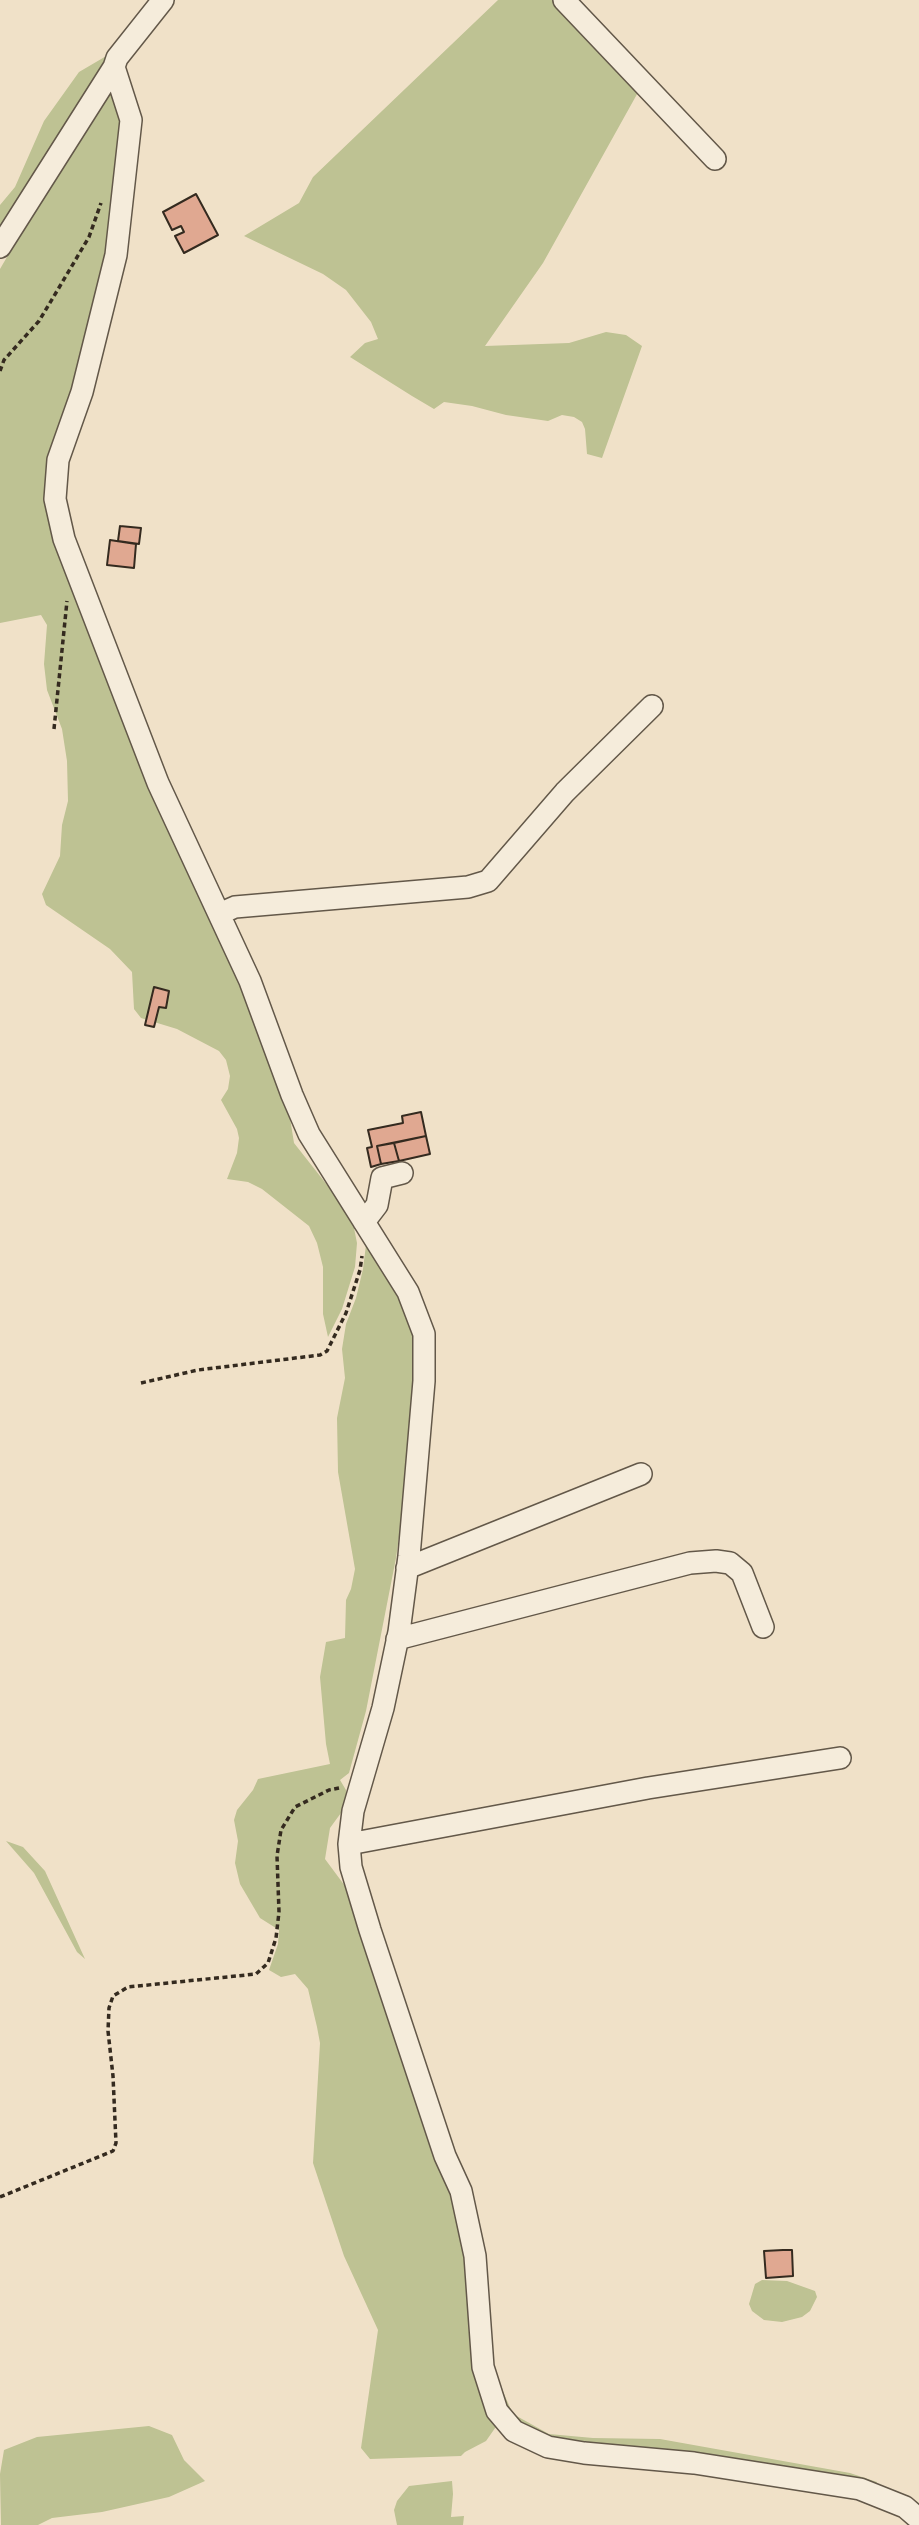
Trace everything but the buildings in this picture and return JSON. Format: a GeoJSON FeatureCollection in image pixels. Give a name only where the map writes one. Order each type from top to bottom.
{"type":"FeatureCollection","features":[{"type":"Feature","properties":{"kind":"street"},"geometry":{"type":"LineString","coordinates":[[0,247],[115,63],[163,0]]}},
{"type":"Feature","properties":{"kind":"street"},"geometry":{"type":"LineString","coordinates":[[564,0],[715,159]]}},
{"type":"Feature","properties":{"kind":"street"},"geometry":{"type":"LineString","coordinates":[[115,63],[131,120],[116,255],[82,392],[58,460],[55,499],[64,539],[158,783],[250,981],[309,1134],[408,1292],[424,1334],[424,1381],[407,1568],[397,1639],[383,1707],[353,1811],[349,1844],[351,1867],[370,1930],[445,2155],[461,2190],[475,2256],[482,2368],[497,2411],[505,2421],[514,2431],[548,2447],[694,2463],[860,2489],[905,2507],[919,2519]]}},
{"type":"Feature","properties":{"kind":"street"},"geometry":{"type":"LineString","coordinates":[[219,914],[235,907],[468,887],[488,881],[565,792],[652,706]]}},
{"type":"Feature","properties":{"kind":"street"},"geometry":{"type":"LineString","coordinates":[[364,1222],[377,1205],[382,1178],[402,1173]]}},
{"type":"Feature","properties":{"kind":"street"},"geometry":{"type":"LineString","coordinates":[[407,1568],[641,1474]]}},
{"type":"Feature","properties":{"kind":"street"},"geometry":{"type":"LineString","coordinates":[[397,1639],[690,1563],[716,1561],[730,1563],[742,1573],[763,1626]]}},
{"type":"Feature","properties":{"kind":"street"},"geometry":{"type":"LineString","coordinates":[[349,1844],[671,1784],[839,1758]]}},
{"type":"Feature","properties":{"kind":"path"},"geometry":{"type":"LineString","coordinates":[[0,371],[4,360],[39,321],[60,286],[89,237],[104,196]]}},
{"type":"Feature","properties":{"kind":"path"},"geometry":{"type":"LineString","coordinates":[[54,729],[67,593],[71,581],[78,575]]}},
{"type":"Feature","properties":{"kind":"path"},"geometry":{"type":"LineString","coordinates":[[141,1383],[198,1370],[320,1355],[327,1351],[345,1313],[360,1270],[364,1222]]}},
{"type":"Feature","properties":{"kind":"path"},"geometry":{"type":"LineString","coordinates":[[0,2197],[113,2151],[116,2143],[108,2031],[109,2008],[113,1996],[128,1987],[256,1974],[268,1963],[276,1938],[279,1912],[277,1856],[281,1830],[295,1807],[329,1790],[361,1783]]}},
{"type":"Feature","properties":{"kind":"green space"},"geometry":{"type":"Polygon","coordinates":[[[498,0],[561,0],[641,87],[543,263],[485,346],[569,343],[606,332],[626,335],[642,346],[602,458],[587,454],[585,429],[582,422],[574,417],[562,415],[548,421],[444,402],[434,409],[412,396],[350,357],[365,343],[378,339],[371,322],[346,290],[323,274],[244,236],[299,203],[313,177],[498,0]]]}},
{"type":"Feature","properties":{"kind":"green space"},"geometry":{"type":"Polygon","coordinates":[[[108,55],[106,65],[0,231],[0,205],[15,187],[44,121],[79,72],[108,55]]]}},
{"type":"Feature","properties":{"kind":"green space"},"geometry":{"type":"Polygon","coordinates":[[[109,88],[121,108],[118,196],[53,514],[286,1093],[294,1143],[346,1209],[354,1228],[357,1243],[355,1267],[342,1309],[328,1337],[323,1314],[323,1267],[309,1226],[262,1189],[248,1182],[227,1179],[237,1153],[239,1138],[221,1100],[228,1089],[230,1076],[226,1060],[219,1051],[177,1029],[141,1018],[134,1009],[132,972],[110,949],[46,905],[42,894],[60,856],[62,825],[68,801],[67,761],[62,729],[47,690],[44,664],[47,625],[41,615],[0,623],[0,269],[102,94],[109,88]]]}},
{"type":"Feature","properties":{"kind":"green space"},"geometry":{"type":"Polygon","coordinates":[[[367,1237],[403,1301],[412,1330],[417,1359],[418,1402],[396,1558],[366,1711],[349,1773],[340,1780],[346,1790],[346,1806],[330,1828],[325,1859],[345,1886],[451,2183],[500,2421],[486,2441],[461,2456],[370,2459],[361,2448],[378,2330],[344,2256],[313,2163],[320,2043],[317,2027],[308,1989],[295,1974],[281,1977],[269,1970],[278,1944],[279,1930],[260,1918],[240,1884],[235,1863],[238,1841],[234,1820],[237,1810],[258,1779],[330,1764],[320,1677],[326,1642],[345,1638],[346,1600],[355,1569],[338,1472],[337,1418],[345,1378],[342,1349],[346,1324],[363,1269],[367,1237]]]}},
{"type":"Feature","properties":{"kind":"green space"},"geometry":{"type":"Polygon","coordinates":[[[6,1841],[23,1847],[45,1871],[85,1959],[77,1952],[34,1873],[6,1841]]]}},
{"type":"Feature","properties":{"kind":"green space"},"geometry":{"type":"Polygon","coordinates":[[[762,2280],[787,2281],[815,2291],[817,2297],[810,2311],[802,2317],[782,2322],[764,2320],[752,2311],[749,2304],[755,2284],[762,2280]]]}},
{"type":"Feature","properties":{"kind":"green space"},"geometry":{"type":"Polygon","coordinates":[[[500,2385],[513,2414],[549,2434],[660,2439],[850,2473],[877,2482],[875,2486],[571,2447],[517,2429],[502,2399],[500,2385]]]}},
{"type":"Feature","properties":{"kind":"green space"},"geometry":{"type":"Polygon","coordinates":[[[149,2426],[172,2435],[184,2460],[205,2481],[169,2497],[102,2512],[52,2518],[38,2525],[1,2525],[0,2474],[4,2450],[37,2437],[149,2426]]]}},
{"type":"Feature","properties":{"kind":"green space"},"geometry":{"type":"Polygon","coordinates":[[[452,2481],[451,2517],[464,2516],[463,2525],[397,2525],[394,2510],[397,2501],[409,2486],[452,2481]]]}}]}
